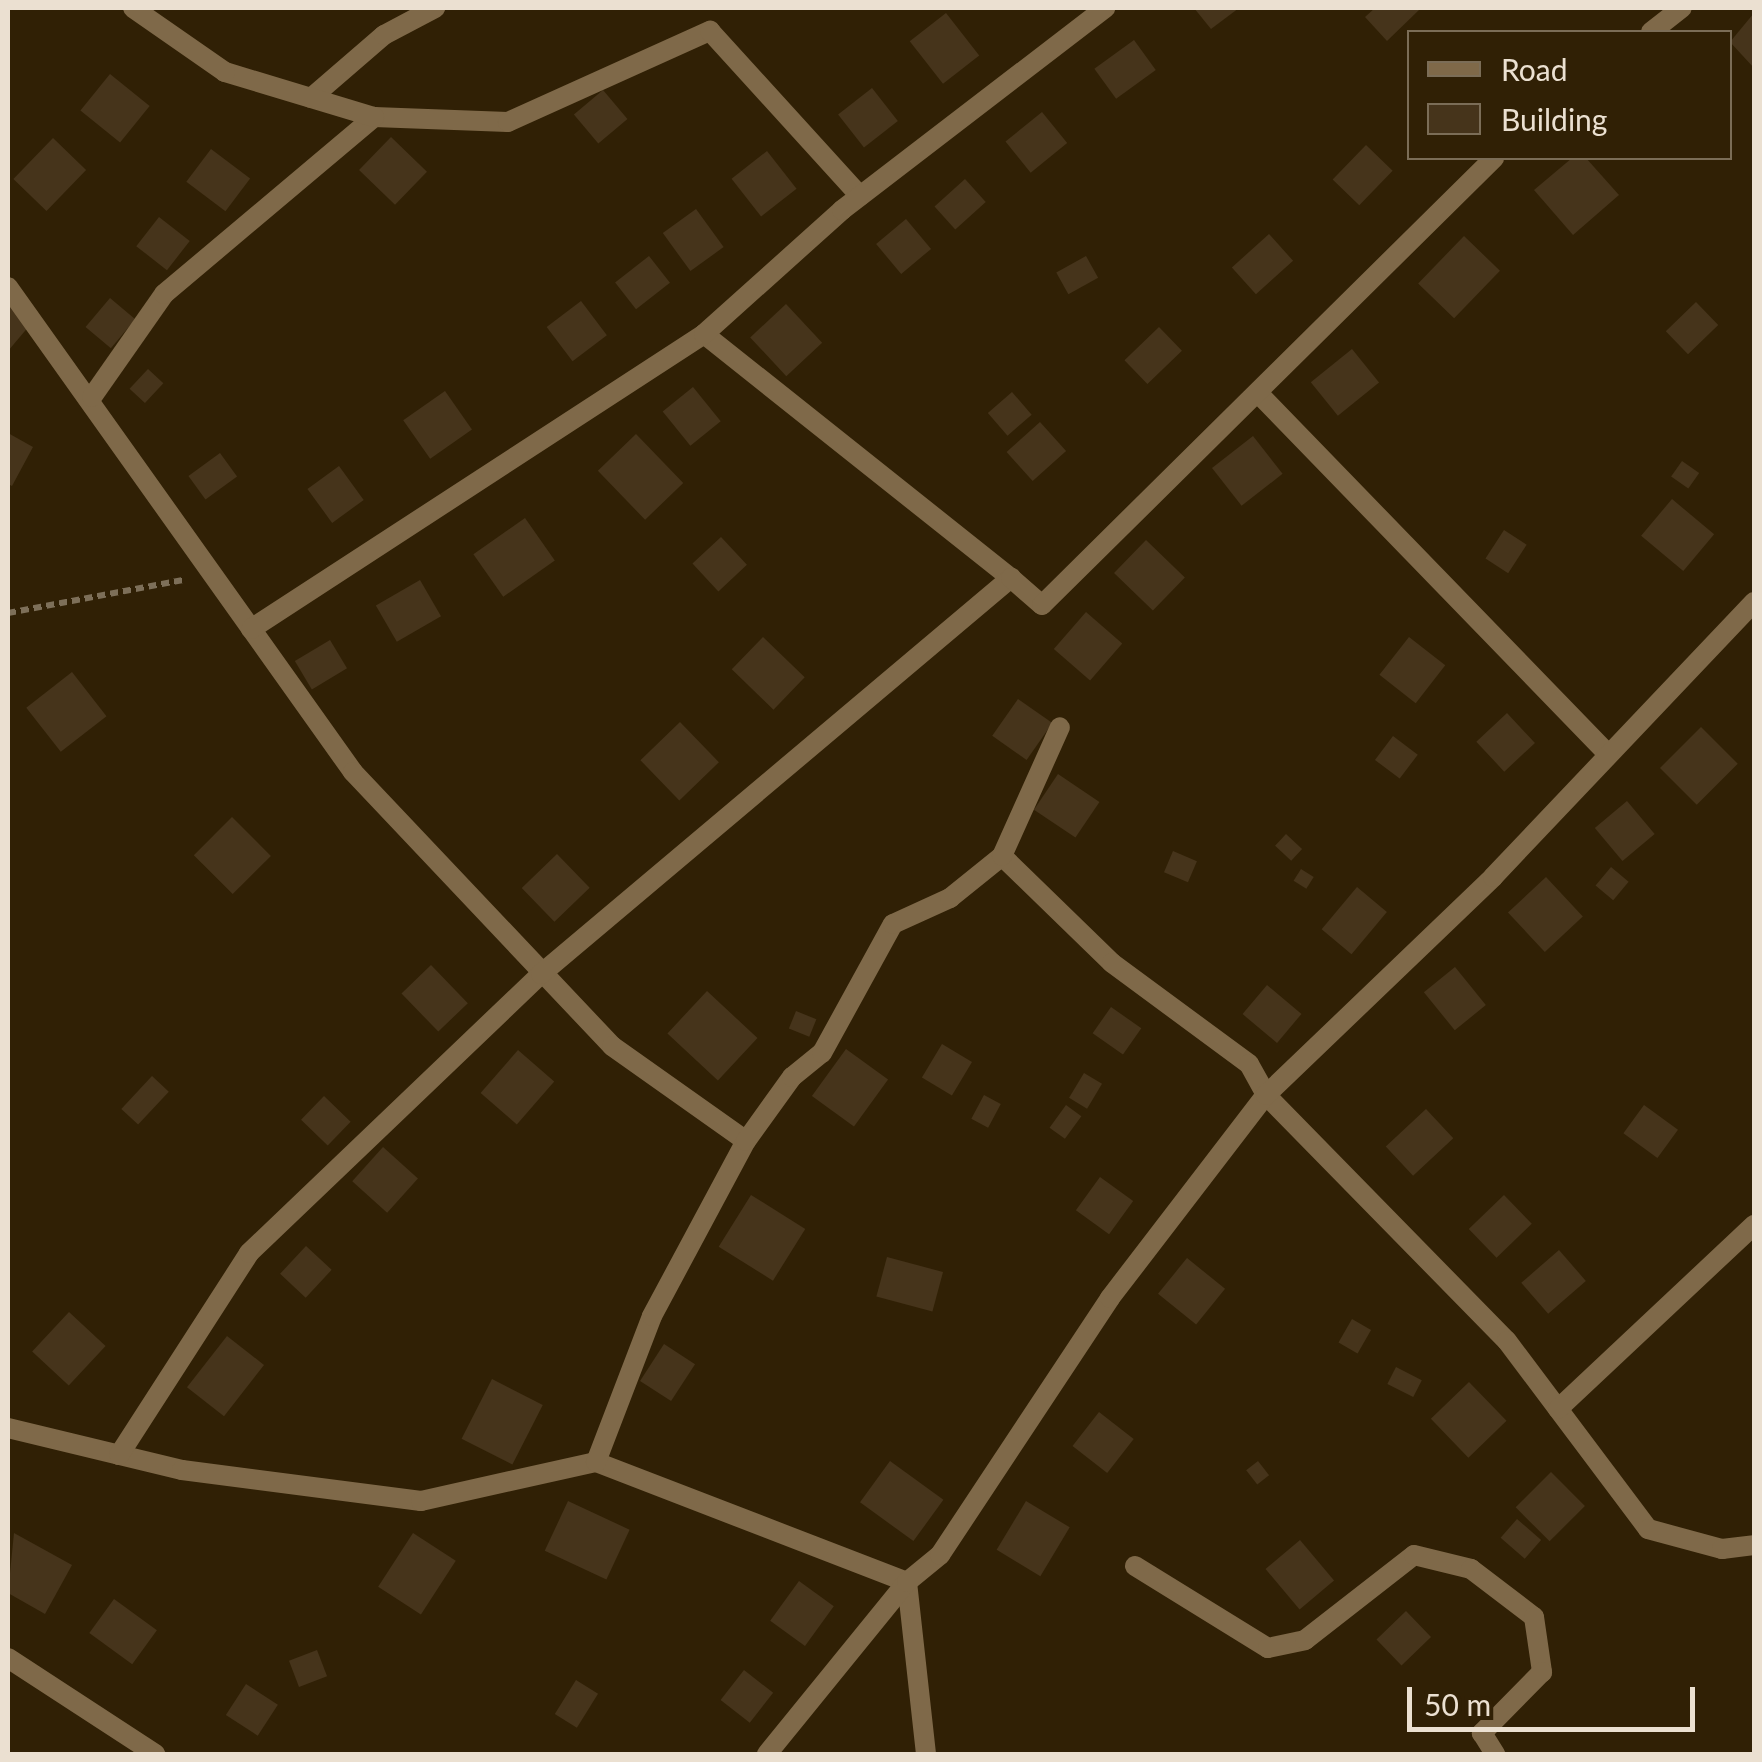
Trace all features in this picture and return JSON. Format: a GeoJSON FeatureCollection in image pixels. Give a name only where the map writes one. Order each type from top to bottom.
{"type":"FeatureCollection","features":[{"type":"Feature","properties":{"kind":"street"},"geometry":{"type":"LineString","coordinates":[[133,8],[225,72],[374,116],[508,122],[710,31],[860,196]]}},
{"type":"Feature","properties":{"kind":"street"},"geometry":{"type":"LineString","coordinates":[[311,98],[384,35],[436,8]]}},
{"type":"Feature","properties":{"kind":"street"},"geometry":{"type":"LineString","coordinates":[[252,629],[704,334],[860,196],[1106,8]]}},
{"type":"Feature","properties":{"kind":"street"},"geometry":{"type":"LineString","coordinates":[[1653,30],[1682,8]]}},
{"type":"Feature","properties":{"kind":"street"},"geometry":{"type":"LineString","coordinates":[[92,397],[164,294],[374,116]]}},
{"type":"Feature","properties":{"kind":"street"},"geometry":{"type":"LineString","coordinates":[[704,334],[1042,605],[1492,160]]}},
{"type":"Feature","properties":{"kind":"street"},"geometry":{"type":"LineString","coordinates":[[8,288],[92,397],[353,772],[612,1046],[746,1141]]}},
{"type":"Feature","properties":{"kind":"street"},"geometry":{"type":"LineString","coordinates":[[1258,394],[1608,754]]}},
{"type":"Feature","properties":{"kind":"street"},"geometry":{"type":"LineString","coordinates":[[119,1456],[249,1253],[541,974],[1011,578]]}},
{"type":"Feature","properties":{"kind":"street"},"geometry":{"type":"LineString","coordinates":[[767,1754],[907,1582],[940,1556],[1110,1298],[1266,1096],[1754,602]]}},
{"type":"Feature","properties":{"kind":"street"},"geometry":{"type":"LineString","coordinates":[[596,1462],[652,1316],[746,1141],[792,1077],[822,1053],[893,924],[950,898],[1002,856],[1060,727]]}},
{"type":"Feature","properties":{"kind":"street"},"geometry":{"type":"LineString","coordinates":[[1002,856],[1112,963],[1249,1064],[1266,1096],[1507,1342],[1648,1530],[1722,1549],[1754,1545]]}},
{"type":"Feature","properties":{"kind":"street"},"geometry":{"type":"LineString","coordinates":[[1558,1410],[1754,1226]]}},
{"type":"Feature","properties":{"kind":"street"},"geometry":{"type":"LineString","coordinates":[[8,1428],[119,1456],[420,1501],[596,1462],[907,1582]]}},
{"type":"Feature","properties":{"kind":"street"},"geometry":{"type":"LineString","coordinates":[[1135,1566],[1268,1648],[1306,1640],[1414,1555],[1471,1569],[1534,1617],[1542,1672],[1482,1734],[1495,1754]]}},
{"type":"Feature","properties":{"kind":"street"},"geometry":{"type":"LineString","coordinates":[[907,1582],[926,1754]]}},
{"type":"Feature","properties":{"kind":"street"},"geometry":{"type":"LineString","coordinates":[[8,1658],[155,1754]]}},
{"type":"Feature","properties":{"kind":"path"},"geometry":{"type":"LineString","coordinates":[[8,613],[214,574]]}},
{"type":"Feature","properties":{"kind":"building"},"geometry":{"type":"Polygon","coordinates":[[[1194,8],[1239,8],[1211,29],[1194,8]]]}},
{"type":"Feature","properties":{"kind":"building"},"geometry":{"type":"Polygon","coordinates":[[[1375,8],[1420,9],[1387,41],[1365,17],[1375,8]]]}},
{"type":"Feature","properties":{"kind":"building"},"geometry":{"type":"Polygon","coordinates":[[[946,13],[979,56],[943,84],[910,41],[946,13]]]}},
{"type":"Feature","properties":{"kind":"building"},"geometry":{"type":"Polygon","coordinates":[[[1754,13],[1754,68],[1732,44],[1754,13]]]}},
{"type":"Feature","properties":{"kind":"building"},"geometry":{"type":"Polygon","coordinates":[[[1134,40],[1156,70],[1116,99],[1094,69],[1134,40]]]}},
{"type":"Feature","properties":{"kind":"building"},"geometry":{"type":"Polygon","coordinates":[[[110,74],[150,106],[120,143],[80,111],[110,74]]]}},
{"type":"Feature","properties":{"kind":"building"},"geometry":{"type":"Polygon","coordinates":[[[872,88],[898,121],[864,148],[838,114],[872,88]]]}},
{"type":"Feature","properties":{"kind":"building"},"geometry":{"type":"Polygon","coordinates":[[[603,90],[627,119],[598,144],[574,114],[603,90]]]}},
{"type":"Feature","properties":{"kind":"building"},"geometry":{"type":"Polygon","coordinates":[[[1042,112],[1067,143],[1031,173],[1005,142],[1042,112]]]}},
{"type":"Feature","properties":{"kind":"building"},"geometry":{"type":"Polygon","coordinates":[[[391,137],[427,172],[395,205],[359,170],[391,137]]]}},
{"type":"Feature","properties":{"kind":"building"},"geometry":{"type":"Polygon","coordinates":[[[53,138],[86,170],[46,211],[13,179],[53,138]]]}},
{"type":"Feature","properties":{"kind":"building"},"geometry":{"type":"Polygon","coordinates":[[[1366,145],[1393,171],[1359,205],[1333,180],[1366,145]]]}},
{"type":"Feature","properties":{"kind":"building"},"geometry":{"type":"Polygon","coordinates":[[[211,149],[250,178],[225,211],[186,182],[211,149]]]}},
{"type":"Feature","properties":{"kind":"building"},"geometry":{"type":"Polygon","coordinates":[[[767,151],[797,189],[761,217],[732,179],[767,151]]]}},
{"type":"Feature","properties":{"kind":"building"},"geometry":{"type":"Polygon","coordinates":[[[1570,160],[1588,160],[1619,195],[1573,235],[1534,190],[1570,160]]]}},
{"type":"Feature","properties":{"kind":"building"},"geometry":{"type":"Polygon","coordinates":[[[965,179],[986,202],[955,229],[935,206],[965,179]]]}},
{"type":"Feature","properties":{"kind":"building"},"geometry":{"type":"Polygon","coordinates":[[[696,209],[724,247],[690,271],[663,233],[696,209]]]}},
{"type":"Feature","properties":{"kind":"building"},"geometry":{"type":"Polygon","coordinates":[[[159,217],[190,241],[167,270],[136,246],[159,217]]]}},
{"type":"Feature","properties":{"kind":"building"},"geometry":{"type":"Polygon","coordinates":[[[906,219],[931,249],[901,274],[876,244],[906,219]]]}},
{"type":"Feature","properties":{"kind":"building"},"geometry":{"type":"Polygon","coordinates":[[[1269,234],[1293,261],[1256,294],[1232,267],[1269,234]]]}},
{"type":"Feature","properties":{"kind":"building"},"geometry":{"type":"Polygon","coordinates":[[[1464,236],[1500,271],[1454,318],[1418,283],[1464,236]]]}},
{"type":"Feature","properties":{"kind":"building"},"geometry":{"type":"Polygon","coordinates":[[[649,256],[670,283],[636,309],[615,282],[649,256]]]}},
{"type":"Feature","properties":{"kind":"building"},"geometry":{"type":"Polygon","coordinates":[[[1086,256],[1098,278],[1068,294],[1056,272],[1086,256]]]}},
{"type":"Feature","properties":{"kind":"building"},"geometry":{"type":"Polygon","coordinates":[[[8,295],[35,319],[8,351],[8,295]]]}},
{"type":"Feature","properties":{"kind":"building"},"geometry":{"type":"Polygon","coordinates":[[[110,298],[135,319],[111,348],[86,327],[110,298]]]}},
{"type":"Feature","properties":{"kind":"building"},"geometry":{"type":"Polygon","coordinates":[[[581,301],[607,335],[573,361],[547,327],[581,301]]]}},
{"type":"Feature","properties":{"kind":"building"},"geometry":{"type":"Polygon","coordinates":[[[1696,302],[1718,325],[1688,354],[1666,331],[1696,302]]]}},
{"type":"Feature","properties":{"kind":"building"},"geometry":{"type":"Polygon","coordinates":[[[786,304],[822,343],[786,376],[750,337],[786,304]]]}},
{"type":"Feature","properties":{"kind":"building"},"geometry":{"type":"Polygon","coordinates":[[[1159,327],[1182,351],[1147,384],[1124,360],[1159,327]]]}},
{"type":"Feature","properties":{"kind":"building"},"geometry":{"type":"Polygon","coordinates":[[[1352,349],[1379,382],[1338,416],[1311,382],[1352,349]]]}},
{"type":"Feature","properties":{"kind":"building"},"geometry":{"type":"Polygon","coordinates":[[[148,369],[163,383],[145,403],[130,389],[148,369]]]}},
{"type":"Feature","properties":{"kind":"building"},"geometry":{"type":"Polygon","coordinates":[[[693,387],[721,421],[690,446],[663,412],[693,387]]]}},
{"type":"Feature","properties":{"kind":"building"},"geometry":{"type":"Polygon","coordinates":[[[445,391],[472,430],[430,459],[403,420],[445,391]]]}},
{"type":"Feature","properties":{"kind":"building"},"geometry":{"type":"Polygon","coordinates":[[[1012,392],[1032,415],[1008,436],[988,413],[1012,392]]]}},
{"type":"Feature","properties":{"kind":"building"},"geometry":{"type":"Polygon","coordinates":[[[1040,422],[1066,451],[1033,481],[1007,452],[1040,422]]]}},
{"type":"Feature","properties":{"kind":"building"},"geometry":{"type":"Polygon","coordinates":[[[8,433],[33,447],[12,486],[8,484],[8,433]]]}},
{"type":"Feature","properties":{"kind":"building"},"geometry":{"type":"Polygon","coordinates":[[[636,434],[683,483],[645,520],[598,471],[636,434]]]}},
{"type":"Feature","properties":{"kind":"building"},"geometry":{"type":"Polygon","coordinates":[[[1253,436],[1283,474],[1242,506],[1212,468],[1253,436]]]}},
{"type":"Feature","properties":{"kind":"building"},"geometry":{"type":"Polygon","coordinates":[[[220,453],[237,476],[205,499],[188,476],[220,453]]]}},
{"type":"Feature","properties":{"kind":"building"},"geometry":{"type":"Polygon","coordinates":[[[1682,461],[1699,473],[1688,489],[1671,477],[1682,461]]]}},
{"type":"Feature","properties":{"kind":"building"},"geometry":{"type":"Polygon","coordinates":[[[339,466],[364,500],[332,523],[307,489],[339,466]]]}},
{"type":"Feature","properties":{"kind":"building"},"geometry":{"type":"Polygon","coordinates":[[[1672,499],[1714,534],[1683,571],[1641,536],[1672,499]]]}},
{"type":"Feature","properties":{"kind":"building"},"geometry":{"type":"Polygon","coordinates":[[[525,518],[555,561],[503,597],[473,554],[525,518]]]}},
{"type":"Feature","properties":{"kind":"building"},"geometry":{"type":"Polygon","coordinates":[[[1504,530],[1527,545],[1508,573],[1485,559],[1504,530]]]}},
{"type":"Feature","properties":{"kind":"building"},"geometry":{"type":"Polygon","coordinates":[[[721,537],[747,565],[718,591],[692,564],[721,537]]]}},
{"type":"Feature","properties":{"kind":"building"},"geometry":{"type":"Polygon","coordinates":[[[1146,540],[1185,578],[1153,611],[1114,573],[1146,540]]]}},
{"type":"Feature","properties":{"kind":"building"},"geometry":{"type":"Polygon","coordinates":[[[420,580],[441,616],[397,642],[376,606],[420,580]]]}},
{"type":"Feature","properties":{"kind":"building"},"geometry":{"type":"Polygon","coordinates":[[[1086,612],[1122,643],[1090,680],[1054,649],[1086,612]]]}},
{"type":"Feature","properties":{"kind":"building"},"geometry":{"type":"Polygon","coordinates":[[[763,637],[805,677],[773,710],[732,669],[763,637]]]}},
{"type":"Feature","properties":{"kind":"building"},"geometry":{"type":"Polygon","coordinates":[[[1409,637],[1445,665],[1416,703],[1379,675],[1409,637]]]}},
{"type":"Feature","properties":{"kind":"building"},"geometry":{"type":"Polygon","coordinates":[[[330,640],[347,668],[312,689],[295,661],[330,640]]]}},
{"type":"Feature","properties":{"kind":"building"},"geometry":{"type":"Polygon","coordinates":[[[72,672],[106,716],[61,752],[26,708],[72,672]]]}},
{"type":"Feature","properties":{"kind":"building"},"geometry":{"type":"Polygon","coordinates":[[[1018,699],[1052,723],[1027,760],[992,736],[1018,699]]]}},
{"type":"Feature","properties":{"kind":"building"},"geometry":{"type":"Polygon","coordinates":[[[1507,713],[1535,743],[1504,772],[1476,742],[1507,713]]]}},
{"type":"Feature","properties":{"kind":"building"},"geometry":{"type":"Polygon","coordinates":[[[680,722],[719,762],[679,800],[640,760],[680,722]]]}},
{"type":"Feature","properties":{"kind":"building"},"geometry":{"type":"Polygon","coordinates":[[[1701,727],[1738,764],[1697,805],[1660,768],[1701,727]]]}},
{"type":"Feature","properties":{"kind":"building"},"geometry":{"type":"Polygon","coordinates":[[[1393,736],[1418,755],[1400,779],[1375,760],[1393,736]]]}},
{"type":"Feature","properties":{"kind":"building"},"geometry":{"type":"Polygon","coordinates":[[[1058,774],[1099,802],[1075,838],[1034,810],[1058,774]]]}},
{"type":"Feature","properties":{"kind":"building"},"geometry":{"type":"Polygon","coordinates":[[[1627,801],[1655,834],[1622,861],[1595,828],[1627,801]]]}},
{"type":"Feature","properties":{"kind":"building"},"geometry":{"type":"Polygon","coordinates":[[[232,817],[271,856],[233,894],[194,855],[232,817]]]}},
{"type":"Feature","properties":{"kind":"building"},"geometry":{"type":"Polygon","coordinates":[[[1286,834],[1302,849],[1291,861],[1275,846],[1286,834]]]}},
{"type":"Feature","properties":{"kind":"building"},"geometry":{"type":"Polygon","coordinates":[[[1173,851],[1197,861],[1188,882],[1164,872],[1173,851]]]}},
{"type":"Feature","properties":{"kind":"building"},"geometry":{"type":"Polygon","coordinates":[[[557,854],[590,888],[554,922],[522,888],[557,854]]]}},
{"type":"Feature","properties":{"kind":"building"},"geometry":{"type":"Polygon","coordinates":[[[1611,867],[1629,882],[1613,900],[1596,885],[1611,867]]]}},
{"type":"Feature","properties":{"kind":"building"},"geometry":{"type":"Polygon","coordinates":[[[1301,869],[1314,877],[1306,889],[1294,881],[1301,869]]]}},
{"type":"Feature","properties":{"kind":"building"},"geometry":{"type":"Polygon","coordinates":[[[1546,877],[1583,916],[1545,952],[1508,912],[1546,877]]]}},
{"type":"Feature","properties":{"kind":"building"},"geometry":{"type":"Polygon","coordinates":[[[1357,887],[1387,912],[1352,954],[1322,929],[1357,887]]]}},
{"type":"Feature","properties":{"kind":"building"},"geometry":{"type":"Polygon","coordinates":[[[431,965],[468,1003],[438,1032],[402,993],[431,965]]]}},
{"type":"Feature","properties":{"kind":"building"},"geometry":{"type":"Polygon","coordinates":[[[1455,967],[1486,1005],[1455,1030],[1424,992],[1455,967]]]}},
{"type":"Feature","properties":{"kind":"building"},"geometry":{"type":"Polygon","coordinates":[[[1267,985],[1301,1014],[1277,1043],[1243,1014],[1267,985]]]}},
{"type":"Feature","properties":{"kind":"building"},"geometry":{"type":"Polygon","coordinates":[[[707,991],[757,1038],[718,1080],[667,1033],[707,991]]]}},
{"type":"Feature","properties":{"kind":"building"},"geometry":{"type":"Polygon","coordinates":[[[1111,1007],[1141,1028],[1123,1054],[1093,1033],[1111,1007]]]}},
{"type":"Feature","properties":{"kind":"building"},"geometry":{"type":"Polygon","coordinates":[[[796,1011],[816,1019],[809,1037],[789,1029],[796,1011]]]}},
{"type":"Feature","properties":{"kind":"building"},"geometry":{"type":"Polygon","coordinates":[[[942,1044],[972,1062],[952,1095],[922,1077],[942,1044]]]}},
{"type":"Feature","properties":{"kind":"building"},"geometry":{"type":"Polygon","coordinates":[[[846,1049],[888,1080],[854,1126],[812,1096],[846,1049]]]}},
{"type":"Feature","properties":{"kind":"building"},"geometry":{"type":"Polygon","coordinates":[[[518,1050],[554,1081],[517,1125],[481,1093],[518,1050]]]}},
{"type":"Feature","properties":{"kind":"building"},"geometry":{"type":"Polygon","coordinates":[[[1084,1073],[1102,1084],[1087,1109],[1069,1098],[1084,1073]]]}},
{"type":"Feature","properties":{"kind":"building"},"geometry":{"type":"Polygon","coordinates":[[[152,1076],[169,1092],[138,1125],[121,1109],[152,1076]]]}},
{"type":"Feature","properties":{"kind":"building"},"geometry":{"type":"Polygon","coordinates":[[[984,1095],[1001,1104],[988,1128],[971,1119],[984,1095]]]}},
{"type":"Feature","properties":{"kind":"building"},"geometry":{"type":"Polygon","coordinates":[[[324,1096],[351,1122],[328,1145],[301,1120],[324,1096]]]}},
{"type":"Feature","properties":{"kind":"building"},"geometry":{"type":"Polygon","coordinates":[[[1066,1105],[1081,1116],[1065,1139],[1050,1128],[1066,1105]]]}},
{"type":"Feature","properties":{"kind":"building"},"geometry":{"type":"Polygon","coordinates":[[[1644,1105],[1678,1130],[1657,1158],[1623,1133],[1644,1105]]]}},
{"type":"Feature","properties":{"kind":"building"},"geometry":{"type":"Polygon","coordinates":[[[1426,1109],[1453,1138],[1413,1176],[1386,1147],[1426,1109]]]}},
{"type":"Feature","properties":{"kind":"building"},"geometry":{"type":"Polygon","coordinates":[[[383,1147],[418,1178],[387,1213],[352,1181],[383,1147]]]}},
{"type":"Feature","properties":{"kind":"building"},"geometry":{"type":"Polygon","coordinates":[[[1100,1177],[1133,1201],[1109,1234],[1076,1210],[1100,1177]]]}},
{"type":"Feature","properties":{"kind":"building"},"geometry":{"type":"Polygon","coordinates":[[[751,1195],[805,1229],[773,1281],[719,1247],[751,1195]]]}},
{"type":"Feature","properties":{"kind":"building"},"geometry":{"type":"Polygon","coordinates":[[[1504,1195],[1532,1224],[1497,1258],[1469,1229],[1504,1195]]]}},
{"type":"Feature","properties":{"kind":"building"},"geometry":{"type":"Polygon","coordinates":[[[306,1246],[332,1270],[306,1298],[280,1274],[306,1246]]]}},
{"type":"Feature","properties":{"kind":"building"},"geometry":{"type":"Polygon","coordinates":[[[1559,1250],[1586,1281],[1548,1314],[1521,1283],[1559,1250]]]}},
{"type":"Feature","properties":{"kind":"building"},"geometry":{"type":"Polygon","coordinates":[[[887,1257],[943,1272],[932,1312],[876,1297],[887,1257]]]}},
{"type":"Feature","properties":{"kind":"building"},"geometry":{"type":"Polygon","coordinates":[[[1187,1258],[1225,1289],[1196,1325],[1158,1294],[1187,1258]]]}},
{"type":"Feature","properties":{"kind":"building"},"geometry":{"type":"Polygon","coordinates":[[[69,1312],[106,1346],[69,1386],[32,1351],[69,1312]]]}},
{"type":"Feature","properties":{"kind":"building"},"geometry":{"type":"Polygon","coordinates":[[[1352,1319],[1371,1330],[1358,1353],[1338,1342],[1352,1319]]]}},
{"type":"Feature","properties":{"kind":"building"},"geometry":{"type":"Polygon","coordinates":[[[227,1336],[264,1365],[224,1416],[187,1387],[227,1336]]]}},
{"type":"Feature","properties":{"kind":"building"},"geometry":{"type":"Polygon","coordinates":[[[664,1344],[695,1364],[671,1401],[640,1381],[664,1344]]]}},
{"type":"Feature","properties":{"kind":"building"},"geometry":{"type":"Polygon","coordinates":[[[1396,1367],[1422,1380],[1413,1397],[1387,1384],[1396,1367]]]}},
{"type":"Feature","properties":{"kind":"building"},"geometry":{"type":"Polygon","coordinates":[[[492,1379],[543,1405],[512,1465],[462,1439],[492,1379]]]}},
{"type":"Feature","properties":{"kind":"building"},"geometry":{"type":"Polygon","coordinates":[[[1469,1382],[1507,1421],[1468,1458],[1431,1419],[1469,1382]]]}},
{"type":"Feature","properties":{"kind":"building"},"geometry":{"type":"Polygon","coordinates":[[[1099,1412],[1134,1439],[1107,1473],[1073,1446],[1099,1412]]]}},
{"type":"Feature","properties":{"kind":"building"},"geometry":{"type":"Polygon","coordinates":[[[890,1461],[943,1500],[913,1541],[860,1502],[890,1461]]]}},
{"type":"Feature","properties":{"kind":"building"},"geometry":{"type":"Polygon","coordinates":[[[1258,1461],[1269,1475],[1257,1484],[1246,1470],[1258,1461]]]}},
{"type":"Feature","properties":{"kind":"building"},"geometry":{"type":"Polygon","coordinates":[[[1551,1472],[1585,1506],[1550,1541],[1516,1507],[1551,1472]]]}},
{"type":"Feature","properties":{"kind":"building"},"geometry":{"type":"Polygon","coordinates":[[[568,1501],[630,1530],[606,1580],[545,1551],[568,1501]]]}},
{"type":"Feature","properties":{"kind":"building"},"geometry":{"type":"Polygon","coordinates":[[[1026,1501],[1070,1527],[1040,1576],[997,1550],[1026,1501]]]}},
{"type":"Feature","properties":{"kind":"building"},"geometry":{"type":"Polygon","coordinates":[[[1517,1519],[1541,1540],[1525,1559],[1501,1538],[1517,1519]]]}},
{"type":"Feature","properties":{"kind":"building"},"geometry":{"type":"Polygon","coordinates":[[[14,1533],[72,1565],[45,1614],[8,1593],[14,1533]]]}},
{"type":"Feature","properties":{"kind":"building"},"geometry":{"type":"Polygon","coordinates":[[[413,1533],[456,1561],[421,1614],[378,1587],[413,1533]]]}},
{"type":"Feature","properties":{"kind":"building"},"geometry":{"type":"Polygon","coordinates":[[[1300,1540],[1334,1581],[1300,1610],[1266,1569],[1300,1540]]]}},
{"type":"Feature","properties":{"kind":"building"},"geometry":{"type":"Polygon","coordinates":[[[799,1581],[834,1606],[805,1646],[770,1621],[799,1581]]]}},
{"type":"Feature","properties":{"kind":"building"},"geometry":{"type":"Polygon","coordinates":[[[114,1599],[157,1630],[132,1664],[89,1633],[114,1599]]]}},
{"type":"Feature","properties":{"kind":"building"},"geometry":{"type":"Polygon","coordinates":[[[1406,1611],[1431,1637],[1402,1665],[1377,1639],[1406,1611]]]}},
{"type":"Feature","properties":{"kind":"building"},"geometry":{"type":"Polygon","coordinates":[[[317,1650],[327,1676],[299,1687],[289,1661],[317,1650]]]}},
{"type":"Feature","properties":{"kind":"building"},"geometry":{"type":"Polygon","coordinates":[[[744,1670],[773,1693],[750,1723],[721,1700],[744,1670]]]}},
{"type":"Feature","properties":{"kind":"building"},"geometry":{"type":"Polygon","coordinates":[[[576,1680],[598,1694],[577,1728],[555,1714],[576,1680]]]}},
{"type":"Feature","properties":{"kind":"building"},"geometry":{"type":"Polygon","coordinates":[[[246,1684],[278,1705],[258,1736],[226,1715],[246,1684]]]}}]}
